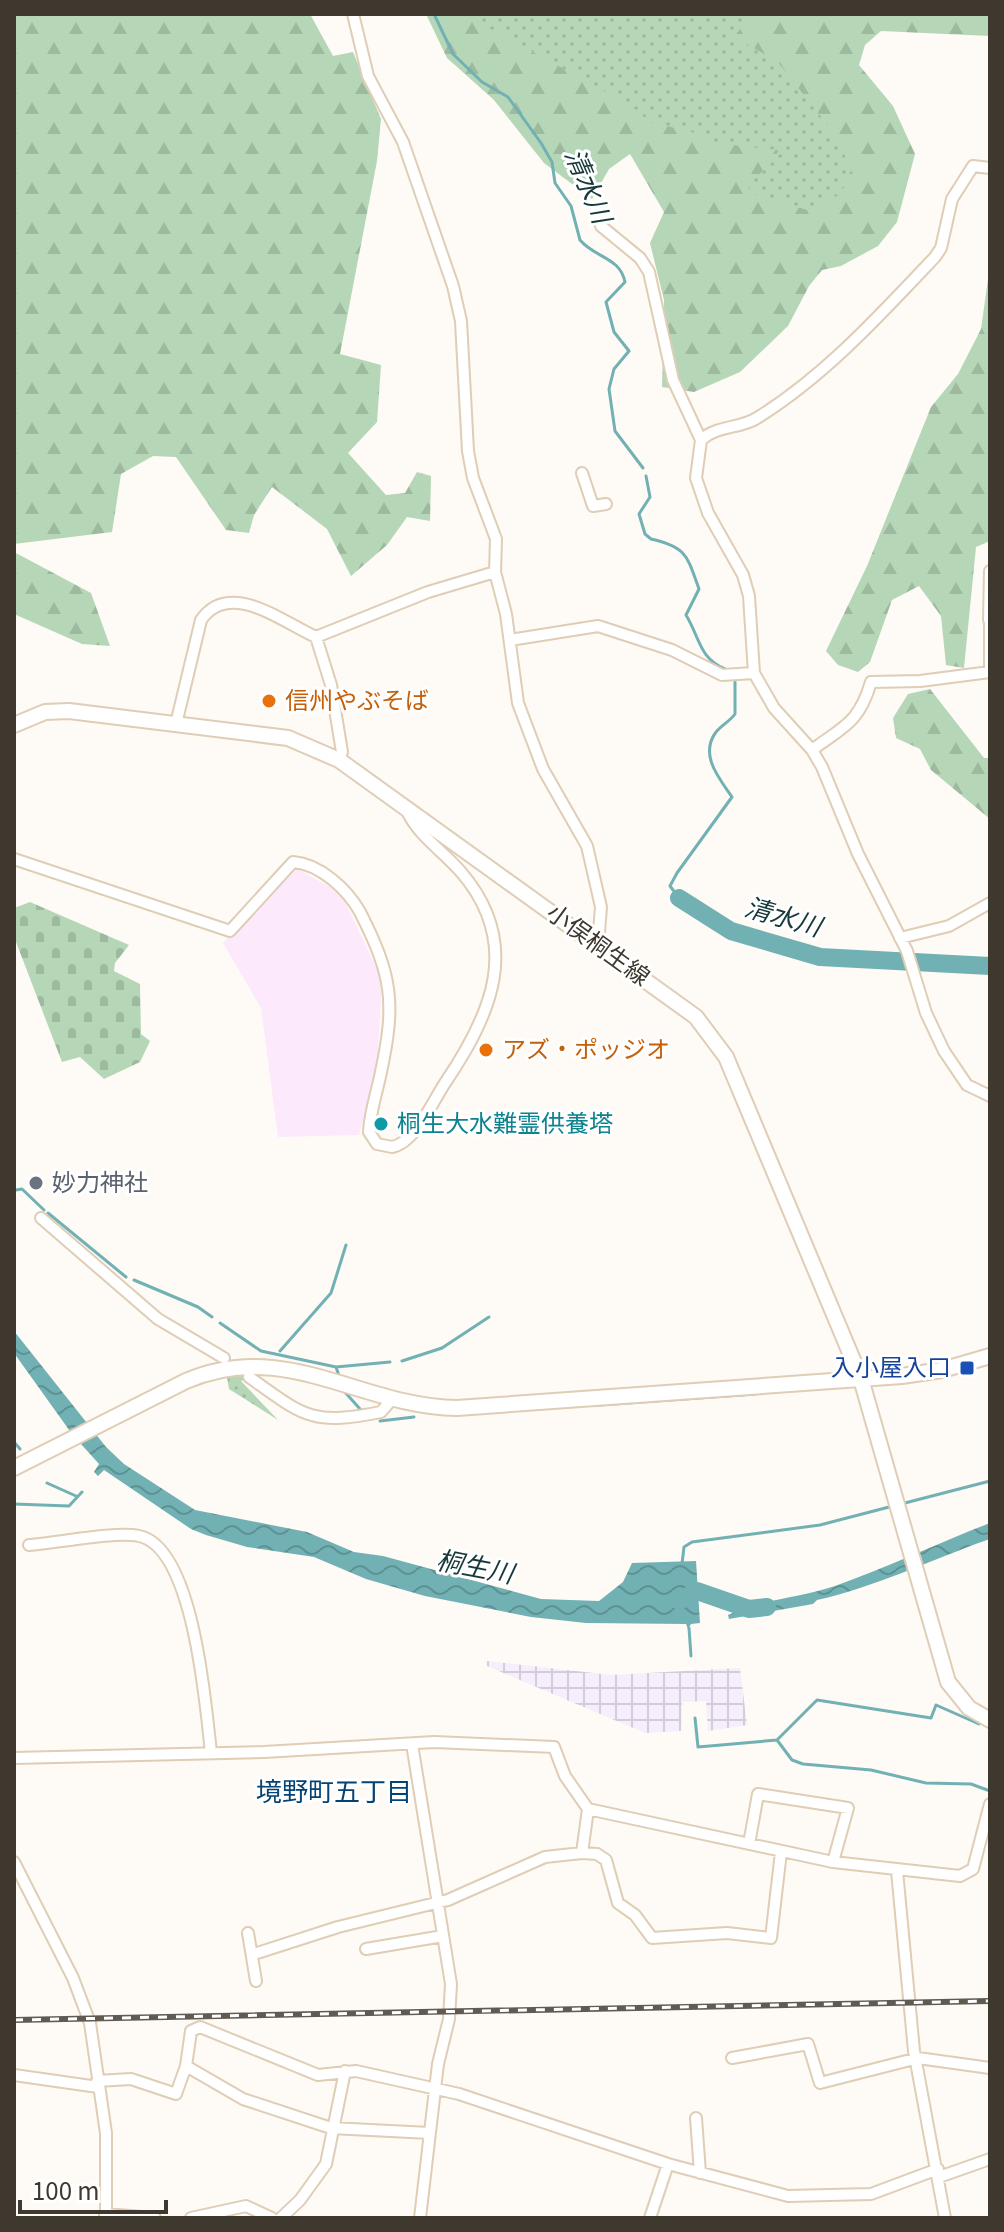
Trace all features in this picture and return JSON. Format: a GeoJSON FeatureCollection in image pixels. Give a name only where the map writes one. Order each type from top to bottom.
{"type":"FeatureCollection","features":[{"type":"Feature","properties":{"kind":"main road","name":"小俣桐生線"},"geometry":{"type":"LineString","coordinates":[[14,725],[45,712],[69,711],[288,738],[339,760],[696,1017],[726,1057],[861,1379],[952,1690],[969,1708],[990,1720]]}},
{"type":"Feature","properties":{"kind":"main road"},"geometry":{"type":"LineString","coordinates":[[14,1468],[203,1374],[245,1366],[274,1366],[309,1372],[421,1406],[457,1408],[929,1373],[990,1356]]}},
{"type":"Feature","properties":{"kind":"street"},"geometry":{"type":"LineString","coordinates":[[353,14],[368,76],[403,142],[453,286],[461,321],[468,451],[473,478],[496,539],[495,572],[524,726],[543,769],[587,846],[601,907],[598,944]]}},
{"type":"Feature","properties":{"kind":"street"},"geometry":{"type":"LineString","coordinates":[[701,440],[710,432],[755,420],[851,344],[935,257],[941,248],[952,199],[973,166],[990,168]]}},
{"type":"Feature","properties":{"kind":"street"},"geometry":{"type":"LineString","coordinates":[[601,226],[640,258],[649,272],[673,380],[701,440],[696,478],[708,513],[743,575],[749,596],[754,673],[774,708],[812,750],[907,951],[926,1013],[944,1051],[967,1085],[990,1096]]}},
{"type":"Feature","properties":{"kind":"street"},"geometry":{"type":"LineString","coordinates":[[582,473],[593,506],[606,504]]}},
{"type":"Feature","properties":{"kind":"street"},"geometry":{"type":"LineString","coordinates":[[812,750],[857,717],[863,709],[871,682],[920,681],[990,670],[990,571]]}},
{"type":"Feature","properties":{"kind":"street"},"geometry":{"type":"LineString","coordinates":[[316,637],[428,592],[495,572]]}},
{"type":"Feature","properties":{"kind":"street"},"geometry":{"type":"LineString","coordinates":[[176,724],[201,620],[208,611],[233,603],[256,607],[316,637],[331,685],[342,752],[339,760]]}},
{"type":"Feature","properties":{"kind":"street"},"geometry":{"type":"LineString","coordinates":[[510,640],[598,626],[660,645],[722,675],[754,673]]}},
{"type":"Feature","properties":{"kind":"street"},"geometry":{"type":"LineString","coordinates":[[14,859],[230,931],[293,862],[339,885],[353,900],[365,923],[389,981],[385,1053],[369,1132],[377,1144],[398,1146],[410,1136],[478,1032],[491,999],[495,966],[492,936],[478,896],[459,869],[421,832],[408,811]]}},
{"type":"Feature","properties":{"kind":"street"},"geometry":{"type":"LineString","coordinates":[[900,938],[949,926],[990,903]]}},
{"type":"Feature","properties":{"kind":"street"},"geometry":{"type":"LineString","coordinates":[[41,1218],[158,1319],[224,1358]]}},
{"type":"Feature","properties":{"kind":"street"},"geometry":{"type":"LineString","coordinates":[[249,1377],[289,1408],[310,1417],[381,1412],[393,1398]]}},
{"type":"Feature","properties":{"kind":"street"},"geometry":{"type":"LineString","coordinates":[[29,1545],[141,1536],[159,1548],[188,1606],[195,1631],[211,1753]]}},
{"type":"Feature","properties":{"kind":"street"},"geometry":{"type":"LineString","coordinates":[[14,1758],[484,1742],[554,1747],[570,1785],[588,1809],[833,1862],[897,1871],[967,1875],[973,1869],[990,1804]]}},
{"type":"Feature","properties":{"kind":"street"},"geometry":{"type":"LineString","coordinates":[[412,1744],[450,1998],[434,2090],[420,2218]]}},
{"type":"Feature","properties":{"kind":"street"},"geometry":{"type":"LineString","coordinates":[[749,1844],[758,1794],[848,1808],[833,1862]]}},
{"type":"Feature","properties":{"kind":"street"},"geometry":{"type":"LineString","coordinates":[[582,1853],[588,1809]]}},
{"type":"Feature","properties":{"kind":"street"},"geometry":{"type":"LineString","coordinates":[[254,1954],[338,1927],[438,1903],[538,1859],[582,1853],[597,1854],[606,1860],[620,1907],[635,1915],[657,1939],[727,1933],[771,1938],[781,1852]]}},
{"type":"Feature","properties":{"kind":"street"},"geometry":{"type":"LineString","coordinates":[[14,1862],[85,2007],[106,2133],[105,2216],[155,2218]]}},
{"type":"Feature","properties":{"kind":"street"},"geometry":{"type":"LineString","coordinates":[[897,1871],[914,2051],[918,2058],[945,2218]]}},
{"type":"Feature","properties":{"kind":"street"},"geometry":{"type":"LineString","coordinates":[[248,1933],[254,1954],[256,1981]]}},
{"type":"Feature","properties":{"kind":"street"},"geometry":{"type":"LineString","coordinates":[[366,1949],[443,1936]]}},
{"type":"Feature","properties":{"kind":"street"},"geometry":{"type":"LineString","coordinates":[[14,2075],[98,2084],[131,2079],[176,2094],[186,2066],[191,2031],[200,2027],[318,2075],[345,2071],[369,2073],[459,2094],[668,2164],[788,2196],[849,2196],[906,2184],[990,2159]]}},
{"type":"Feature","properties":{"kind":"street"},"geometry":{"type":"LineString","coordinates":[[732,2058],[808,2044],[820,2083],[918,2058],[990,2068]]}},
{"type":"Feature","properties":{"kind":"street"},"geometry":{"type":"LineString","coordinates":[[186,2066],[243,2099],[331,2128],[430,2133]]}},
{"type":"Feature","properties":{"kind":"street"},"geometry":{"type":"LineString","coordinates":[[281,2218],[300,2200],[326,2164],[345,2071]]}},
{"type":"Feature","properties":{"kind":"street"},"geometry":{"type":"LineString","coordinates":[[696,2118],[700,2173]]}},
{"type":"Feature","properties":{"kind":"street"},"geometry":{"type":"LineString","coordinates":[[650,2218],[668,2164]]}},
{"type":"Feature","properties":{"kind":"street"},"geometry":{"type":"LineString","coordinates":[[191,2218],[246,2206],[272,2218]]}},
{"type":"Feature","properties":{"kind":"shaded area"},"geometry":{"type":"Polygon","coordinates":[[[297,869],[330,887],[345,901],[382,980],[377,1070],[359,1135],[278,1137],[261,1008],[223,943],[297,869]]]}},
{"type":"Feature","properties":{"kind":"shaded area"},"geometry":{"type":"Polygon","coordinates":[[[487,1661],[611,1675],[740,1668],[747,1725],[708,1731],[706,1701],[682,1702],[681,1731],[645,1733],[487,1666],[487,1661]]]}},
{"type":"Feature","properties":{"kind":"green space"},"geometry":{"type":"Polygon","coordinates":[[[14,14],[310,14],[333,56],[353,52],[381,119],[377,161],[340,354],[381,365],[377,422],[348,453],[386,495],[405,493],[417,472],[431,476],[430,521],[407,517],[387,545],[351,576],[327,529],[272,487],[254,515],[249,533],[226,530],[176,457],[153,456],[121,474],[112,532],[14,544],[14,14]]]}},
{"type":"Feature","properties":{"kind":"green space"},"geometry":{"type":"Polygon","coordinates":[[[426,14],[476,14],[489,28],[630,105],[650,122],[692,132],[715,143],[778,150],[748,192],[807,210],[841,194],[852,168],[826,123],[777,61],[734,37],[750,16],[990,14],[990,36],[881,31],[865,45],[859,65],[893,106],[915,154],[897,222],[878,246],[841,266],[822,270],[809,286],[788,326],[740,372],[694,392],[662,387],[664,300],[650,243],[664,212],[630,154],[609,169],[592,199],[544,163],[494,100],[447,58],[426,14]]]}},
{"type":"Feature","properties":{"kind":"green space"},"geometry":{"type":"Polygon","coordinates":[[[473,14],[864,14],[805,49],[872,166],[816,230],[697,194],[555,89],[473,14]]]}},
{"type":"Feature","properties":{"kind":"green space"},"geometry":{"type":"Polygon","coordinates":[[[990,265],[990,541],[976,547],[964,668],[946,665],[941,616],[919,586],[892,600],[870,662],[858,672],[838,665],[826,651],[867,566],[931,407],[958,374],[981,329],[990,265]]]}},
{"type":"Feature","properties":{"kind":"green space"},"geometry":{"type":"Polygon","coordinates":[[[14,552],[91,593],[110,646],[82,644],[14,614],[14,552]]]}},
{"type":"Feature","properties":{"kind":"green space"},"geometry":{"type":"Polygon","coordinates":[[[930,689],[984,758],[990,758],[990,819],[931,770],[920,749],[896,738],[893,718],[908,694],[930,689]]]}},
{"type":"Feature","properties":{"kind":"green space"},"geometry":{"type":"Polygon","coordinates":[[[30,902],[129,945],[115,963],[114,971],[140,984],[141,1034],[150,1041],[140,1062],[104,1079],[80,1057],[62,1062],[16,942],[14,908],[30,902]]]}},
{"type":"Feature","properties":{"kind":"green space"},"geometry":{"type":"Polygon","coordinates":[[[253,1375],[241,1381],[278,1420],[229,1389],[227,1377],[253,1375]]]}},
{"type":"Feature","properties":{"kind":"water"},"geometry":{"type":"Polygon","coordinates":[[[14,1331],[106,1447],[124,1464],[195,1510],[307,1532],[354,1552],[383,1556],[541,1599],[599,1601],[623,1582],[632,1563],[696,1561],[700,1623],[691,1624],[688,1629],[686,1624],[586,1623],[531,1617],[425,1596],[366,1579],[314,1557],[247,1547],[191,1529],[104,1470],[98,1476],[94,1472],[99,1464],[72,1434],[14,1353],[14,1331]]]}},
{"type":"Feature","properties":{"kind":"water"},"geometry":{"type":"Polygon","coordinates":[[[990,1523],[990,1539],[882,1580],[817,1600],[813,1604],[729,1619],[728,1615],[754,1605],[835,1586],[990,1523]]]}},
{"type":"Feature","properties":{"kind":"waterway","name":"清水川"},"geometry":{"type":"LineString","coordinates":[[434,14],[453,54],[482,82],[508,97],[541,143],[552,162],[555,183],[571,206],[580,240],[613,262],[622,274],[625,282],[606,302],[614,332],[629,351],[614,369],[609,389],[615,431],[643,468]]}},
{"type":"Feature","properties":{"kind":"waterway","name":"清水川"},"geometry":{"type":"LineString","coordinates":[[646,476],[650,497],[639,514],[645,534],[679,550],[688,561],[699,589],[686,615],[705,653],[725,669]]}},
{"type":"Feature","properties":{"kind":"waterway","name":"清水川"},"geometry":{"type":"LineString","coordinates":[[679,898],[670,886],[732,797],[713,766],[710,749],[716,732],[735,714],[735,682]]}},
{"type":"Feature","properties":{"kind":"waterway","name":"清水川"},"geometry":{"type":"LineString","coordinates":[[679,898],[731,931],[820,957],[990,966]]}},
{"type":"Feature","properties":{"kind":"waterway"},"geometry":{"type":"LineString","coordinates":[[16,1190],[22,1189],[44,1210]]}},
{"type":"Feature","properties":{"kind":"waterway"},"geometry":{"type":"LineString","coordinates":[[48,1213],[126,1277]]}},
{"type":"Feature","properties":{"kind":"waterway"},"geometry":{"type":"LineString","coordinates":[[280,1351],[331,1293],[346,1245]]}},
{"type":"Feature","properties":{"kind":"waterway"},"geometry":{"type":"LineString","coordinates":[[134,1280],[198,1307],[212,1317]]}},
{"type":"Feature","properties":{"kind":"waterway"},"geometry":{"type":"LineString","coordinates":[[402,1361],[442,1348],[489,1317]]}},
{"type":"Feature","properties":{"kind":"waterway"},"geometry":{"type":"LineString","coordinates":[[220,1323],[261,1351],[336,1367],[339,1376]]}},
{"type":"Feature","properties":{"kind":"waterway"},"geometry":{"type":"LineString","coordinates":[[336,1367],[390,1362]]}},
{"type":"Feature","properties":{"kind":"waterway"},"geometry":{"type":"LineString","coordinates":[[344,1391],[360,1409]]}},
{"type":"Feature","properties":{"kind":"waterway"},"geometry":{"type":"LineString","coordinates":[[599,1405],[755,1394]]}},
{"type":"Feature","properties":{"kind":"waterway"},"geometry":{"type":"LineString","coordinates":[[380,1421],[414,1417]]}},
{"type":"Feature","properties":{"kind":"waterway"},"geometry":{"type":"LineString","coordinates":[[14,1442],[20,1449]]}},
{"type":"Feature","properties":{"kind":"waterway"},"geometry":{"type":"LineString","coordinates":[[901,1504],[990,1481]]}},
{"type":"Feature","properties":{"kind":"waterway"},"geometry":{"type":"LineString","coordinates":[[47,1483],[76,1496]]}},
{"type":"Feature","properties":{"kind":"waterway"},"geometry":{"type":"LineString","coordinates":[[14,1504],[69,1506],[82,1492]]}},
{"type":"Feature","properties":{"kind":"waterway"},"geometry":{"type":"LineString","coordinates":[[682,1564],[684,1547],[692,1542],[820,1525],[893,1506]]}},
{"type":"Feature","properties":{"kind":"waterway","name":"桐生川"},"geometry":{"type":"LineString","coordinates":[[679,1601],[697,1591],[749,1609],[767,1607]]}},
{"type":"Feature","properties":{"kind":"waterway"},"geometry":{"type":"LineString","coordinates":[[689,1628],[691,1656]]}},
{"type":"Feature","properties":{"kind":"waterway"},"geometry":{"type":"LineString","coordinates":[[695,1718],[698,1747],[777,1740],[817,1700],[931,1718],[936,1705],[979,1724]]}},
{"type":"Feature","properties":{"kind":"waterway","name":"桐生川"},"geometry":{"type":"LineString","coordinates":[[777,1740],[792,1760],[803,1764],[871,1770],[926,1783],[971,1784],[990,1791]]}},
{"type":"Feature","properties":{"kind":"railway"},"geometry":{"type":"LineString","coordinates":[[14,2020],[990,2001]]}},
{"type":"Feature","properties":{"kind":"place","name":"信州やぶそば"},"geometry":{"type":"Point","coordinates":[269,701]}},
{"type":"Feature","properties":{"kind":"place","name":"アズ・ポッジオ"},"geometry":{"type":"Point","coordinates":[486,1050]}},
{"type":"Feature","properties":{"kind":"place","name":"桐生大水難霊供養塔"},"geometry":{"type":"Point","coordinates":[381,1124]}},
{"type":"Feature","properties":{"kind":"place","name":"妙力神社"},"geometry":{"type":"Point","coordinates":[36,1183]}},
{"type":"Feature","properties":{"kind":"place","name":"入小屋入口"},"geometry":{"type":"Point","coordinates":[967,1368]}},
{"type":"Feature","properties":{"kind":"district","name":"境野町五丁目"},"geometry":{"type":"Point","coordinates":[334,1792]}}]}
